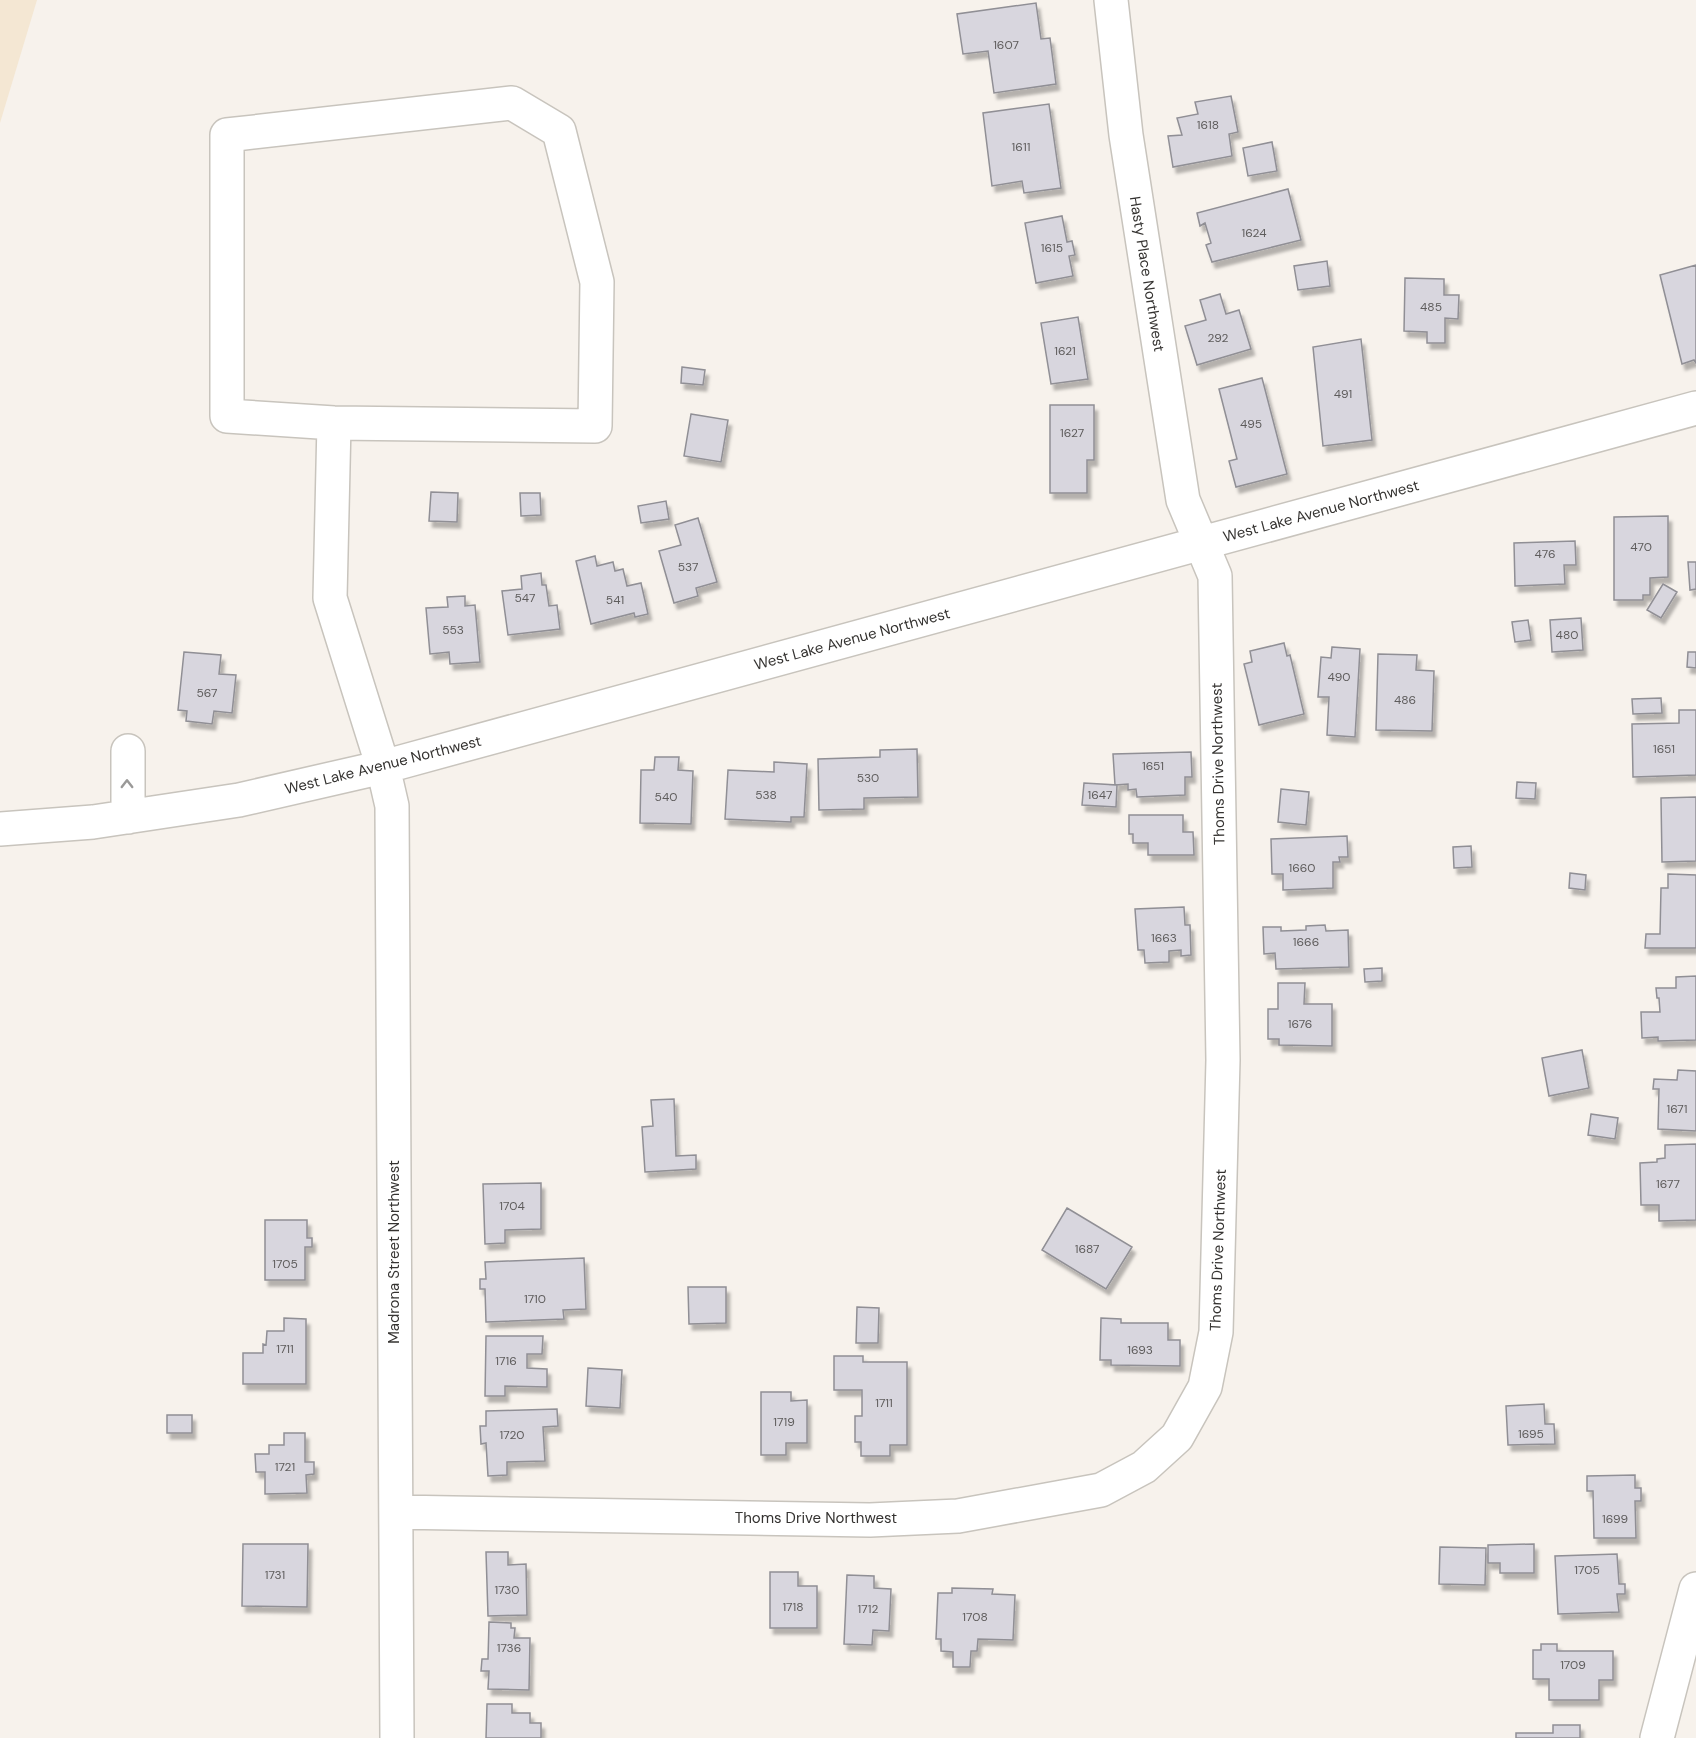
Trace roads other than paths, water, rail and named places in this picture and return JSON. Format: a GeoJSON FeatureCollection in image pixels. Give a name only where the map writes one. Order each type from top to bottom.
{"type":"FeatureCollection","features":[{"type":"Feature","properties":{"kind":"street","name":"Hasty Place Northwest"},"geometry":{"type":"LineString","coordinates":[[1111,0],[1125,135],[1183,500],[1202,543]]}},
{"type":"Feature","properties":{"kind":"street"},"geometry":{"type":"LineString","coordinates":[[512,103],[559,131],[597,282],[595,426],[334,423],[227,417],[227,135],[512,103]]}},
{"type":"Feature","properties":{"kind":"street","name":"West Lake Avenue Northwest"},"geometry":{"type":"LineString","coordinates":[[0,829],[93,822],[239,800],[383,767],[1696,408]]}},
{"type":"Feature","properties":{"kind":"street","name":"Madrona Street Northwest"},"geometry":{"type":"LineString","coordinates":[[334,423],[330,598],[383,767],[392,806],[396,1738]]}},
{"type":"Feature","properties":{"kind":"street","name":"Thoms Drive Northwest"},"geometry":{"type":"LineString","coordinates":[[396,1512],[870,1520],[958,1516],[1101,1490],[1144,1467],[1177,1437],[1205,1387],[1216,1332],[1223,1060],[1215,576],[1202,543]]}},
{"type":"Feature","properties":{"kind":"street"},"geometry":{"type":"LineString","coordinates":[[128,751],[128,817]]}},
{"type":"Feature","properties":{"kind":"street"},"geometry":{"type":"LineString","coordinates":[[1657,1738],[1696,1588]]}}]}
